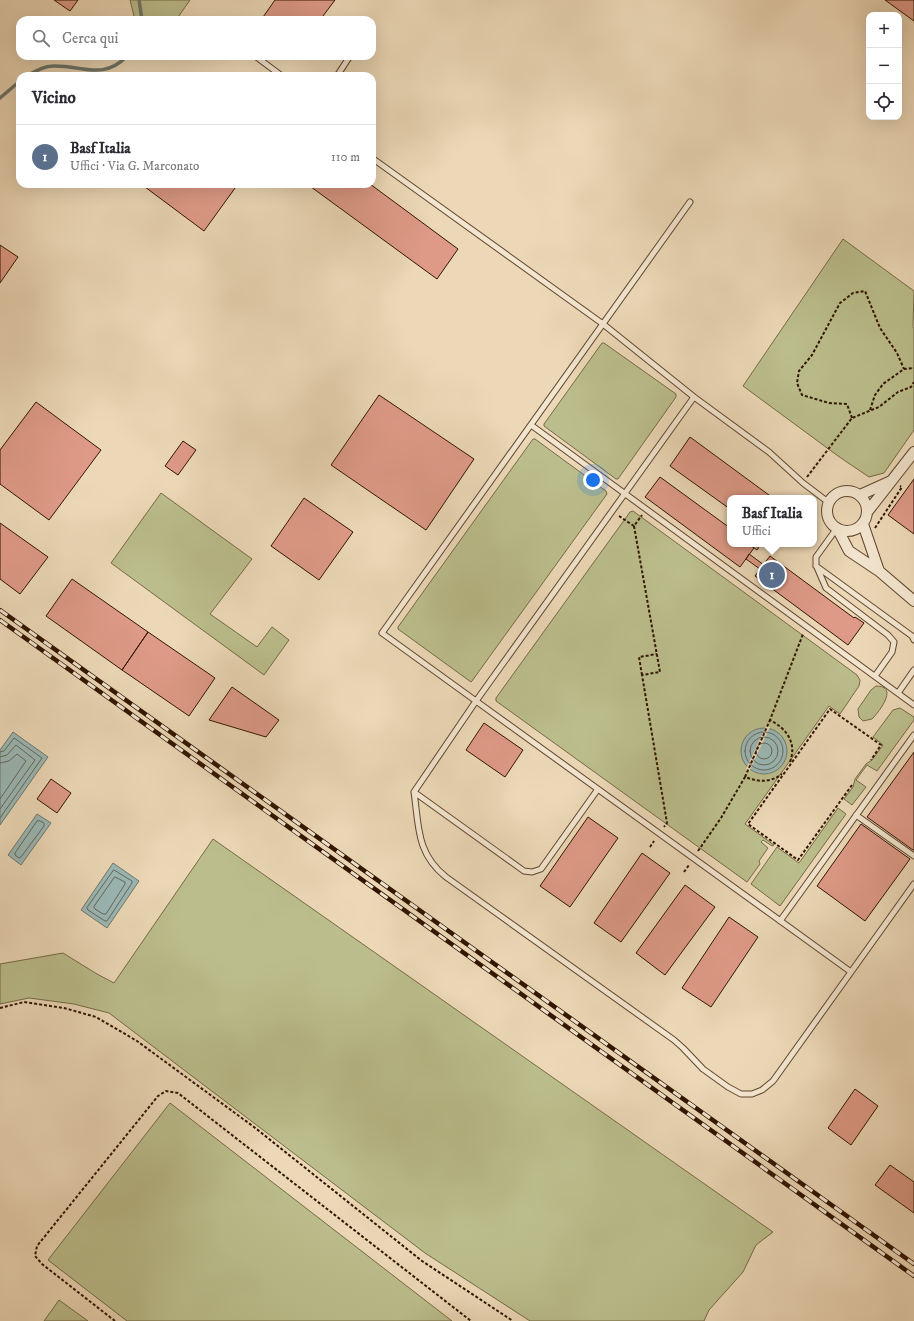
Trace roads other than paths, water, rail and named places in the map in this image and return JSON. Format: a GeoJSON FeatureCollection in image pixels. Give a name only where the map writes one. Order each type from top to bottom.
{"type":"FeatureCollection","features":[{"type":"Feature","properties":{"kind":"street"},"geometry":{"type":"LineString","coordinates":[[868,511],[867,504],[860,495],[854,491],[847,490],[840,491],[832,496],[828,502],[827,516],[831,524],[837,528],[844,531],[857,529],[863,524],[868,511],[914,452]]}},
{"type":"Feature","properties":{"kind":"street"},"geometry":{"type":"LineString","coordinates":[[860,495],[893,480]]}},
{"type":"Feature","properties":{"kind":"street"},"geometry":{"type":"LineString","coordinates":[[863,524],[879,571]]}},
{"type":"Feature","properties":{"kind":"street"},"geometry":{"type":"LineString","coordinates":[[837,528],[849,551],[879,571],[914,601]]}},
{"type":"Feature","properties":{"kind":"lane"},"geometry":{"type":"LineString","coordinates":[[260,60],[277,72]]}},
{"type":"Feature","properties":{"kind":"lane"},"geometry":{"type":"LineString","coordinates":[[340,72],[347,60]]}},
{"type":"Feature","properties":{"kind":"lane"},"geometry":{"type":"LineString","coordinates":[[376,161],[603,324],[694,397],[769,452],[803,483],[828,502]]}},
{"type":"Feature","properties":{"kind":"lane"},"geometry":{"type":"LineString","coordinates":[[690,202],[382,633],[851,972]]}},
{"type":"Feature","properties":{"kind":"lane"},"geometry":{"type":"LineString","coordinates":[[694,397],[476,700],[414,792],[418,829],[422,846],[428,858],[439,871],[674,1040],[704,1069],[737,1092],[748,1094],[762,1090],[770,1084],[914,884]]}},
{"type":"Feature","properties":{"kind":"lane"},"geometry":{"type":"LineString","coordinates":[[531,425],[914,705]]}},
{"type":"Feature","properties":{"kind":"lane"},"geometry":{"type":"LineString","coordinates":[[837,528],[816,557],[816,565],[826,588],[888,635],[894,642],[892,652],[875,676]]}},
{"type":"Feature","properties":{"kind":"lane"},"geometry":{"type":"LineString","coordinates":[[816,565],[912,636],[914,640]]}},
{"type":"Feature","properties":{"kind":"lane"},"geometry":{"type":"LineString","coordinates":[[898,693],[914,670]]}},
{"type":"Feature","properties":{"kind":"lane"},"geometry":{"type":"LineString","coordinates":[[780,921],[914,735]]}},
{"type":"Feature","properties":{"kind":"lane"},"geometry":{"type":"LineString","coordinates":[[414,792],[524,871],[532,872],[541,869],[598,789]]}},
{"type":"Feature","properties":{"kind":"lane"},"geometry":{"type":"LineString","coordinates":[[856,815],[914,856]]}},
{"type":"Feature","properties":{"kind":"water"},"geometry":{"type":"Polygon","coordinates":[[[759,728],[769,728],[777,732],[783,738],[787,746],[787,756],[783,764],[777,770],[769,774],[759,774],[751,770],[745,764],[741,756],[741,746],[745,738],[751,732],[759,728]]]}},
{"type":"Feature","properties":{"kind":"water"},"geometry":{"type":"Polygon","coordinates":[[[13,732],[48,757],[0,825],[0,750],[13,732]]]}},
{"type":"Feature","properties":{"kind":"water"},"geometry":{"type":"Polygon","coordinates":[[[37,814],[51,823],[21,865],[8,855],[37,814]]]}},
{"type":"Feature","properties":{"kind":"water"},"geometry":{"type":"Polygon","coordinates":[[[113,863],[139,881],[107,928],[81,910],[113,863]]]}},
{"type":"Feature","properties":{"kind":"waterway"},"geometry":{"type":"LineString","coordinates":[[139,0],[141,16]]}},
{"type":"Feature","properties":{"kind":"waterway"},"geometry":{"type":"LineString","coordinates":[[34,72],[50,66],[101,70],[118,64],[122,60]]}},
{"type":"Feature","properties":{"kind":"waterway"},"geometry":{"type":"LineString","coordinates":[[0,98],[16,84]]}},
{"type":"Feature","properties":{"kind":"railway"},"geometry":{"type":"LineString","coordinates":[[0,610],[914,1264]]}},
{"type":"Feature","properties":{"kind":"railway"},"geometry":{"type":"LineString","coordinates":[[0,620],[914,1276]]}},
{"type":"Feature","properties":{"kind":"place","name":"Basf Italia"},"geometry":{"type":"Point","coordinates":[772,575]}}]}
